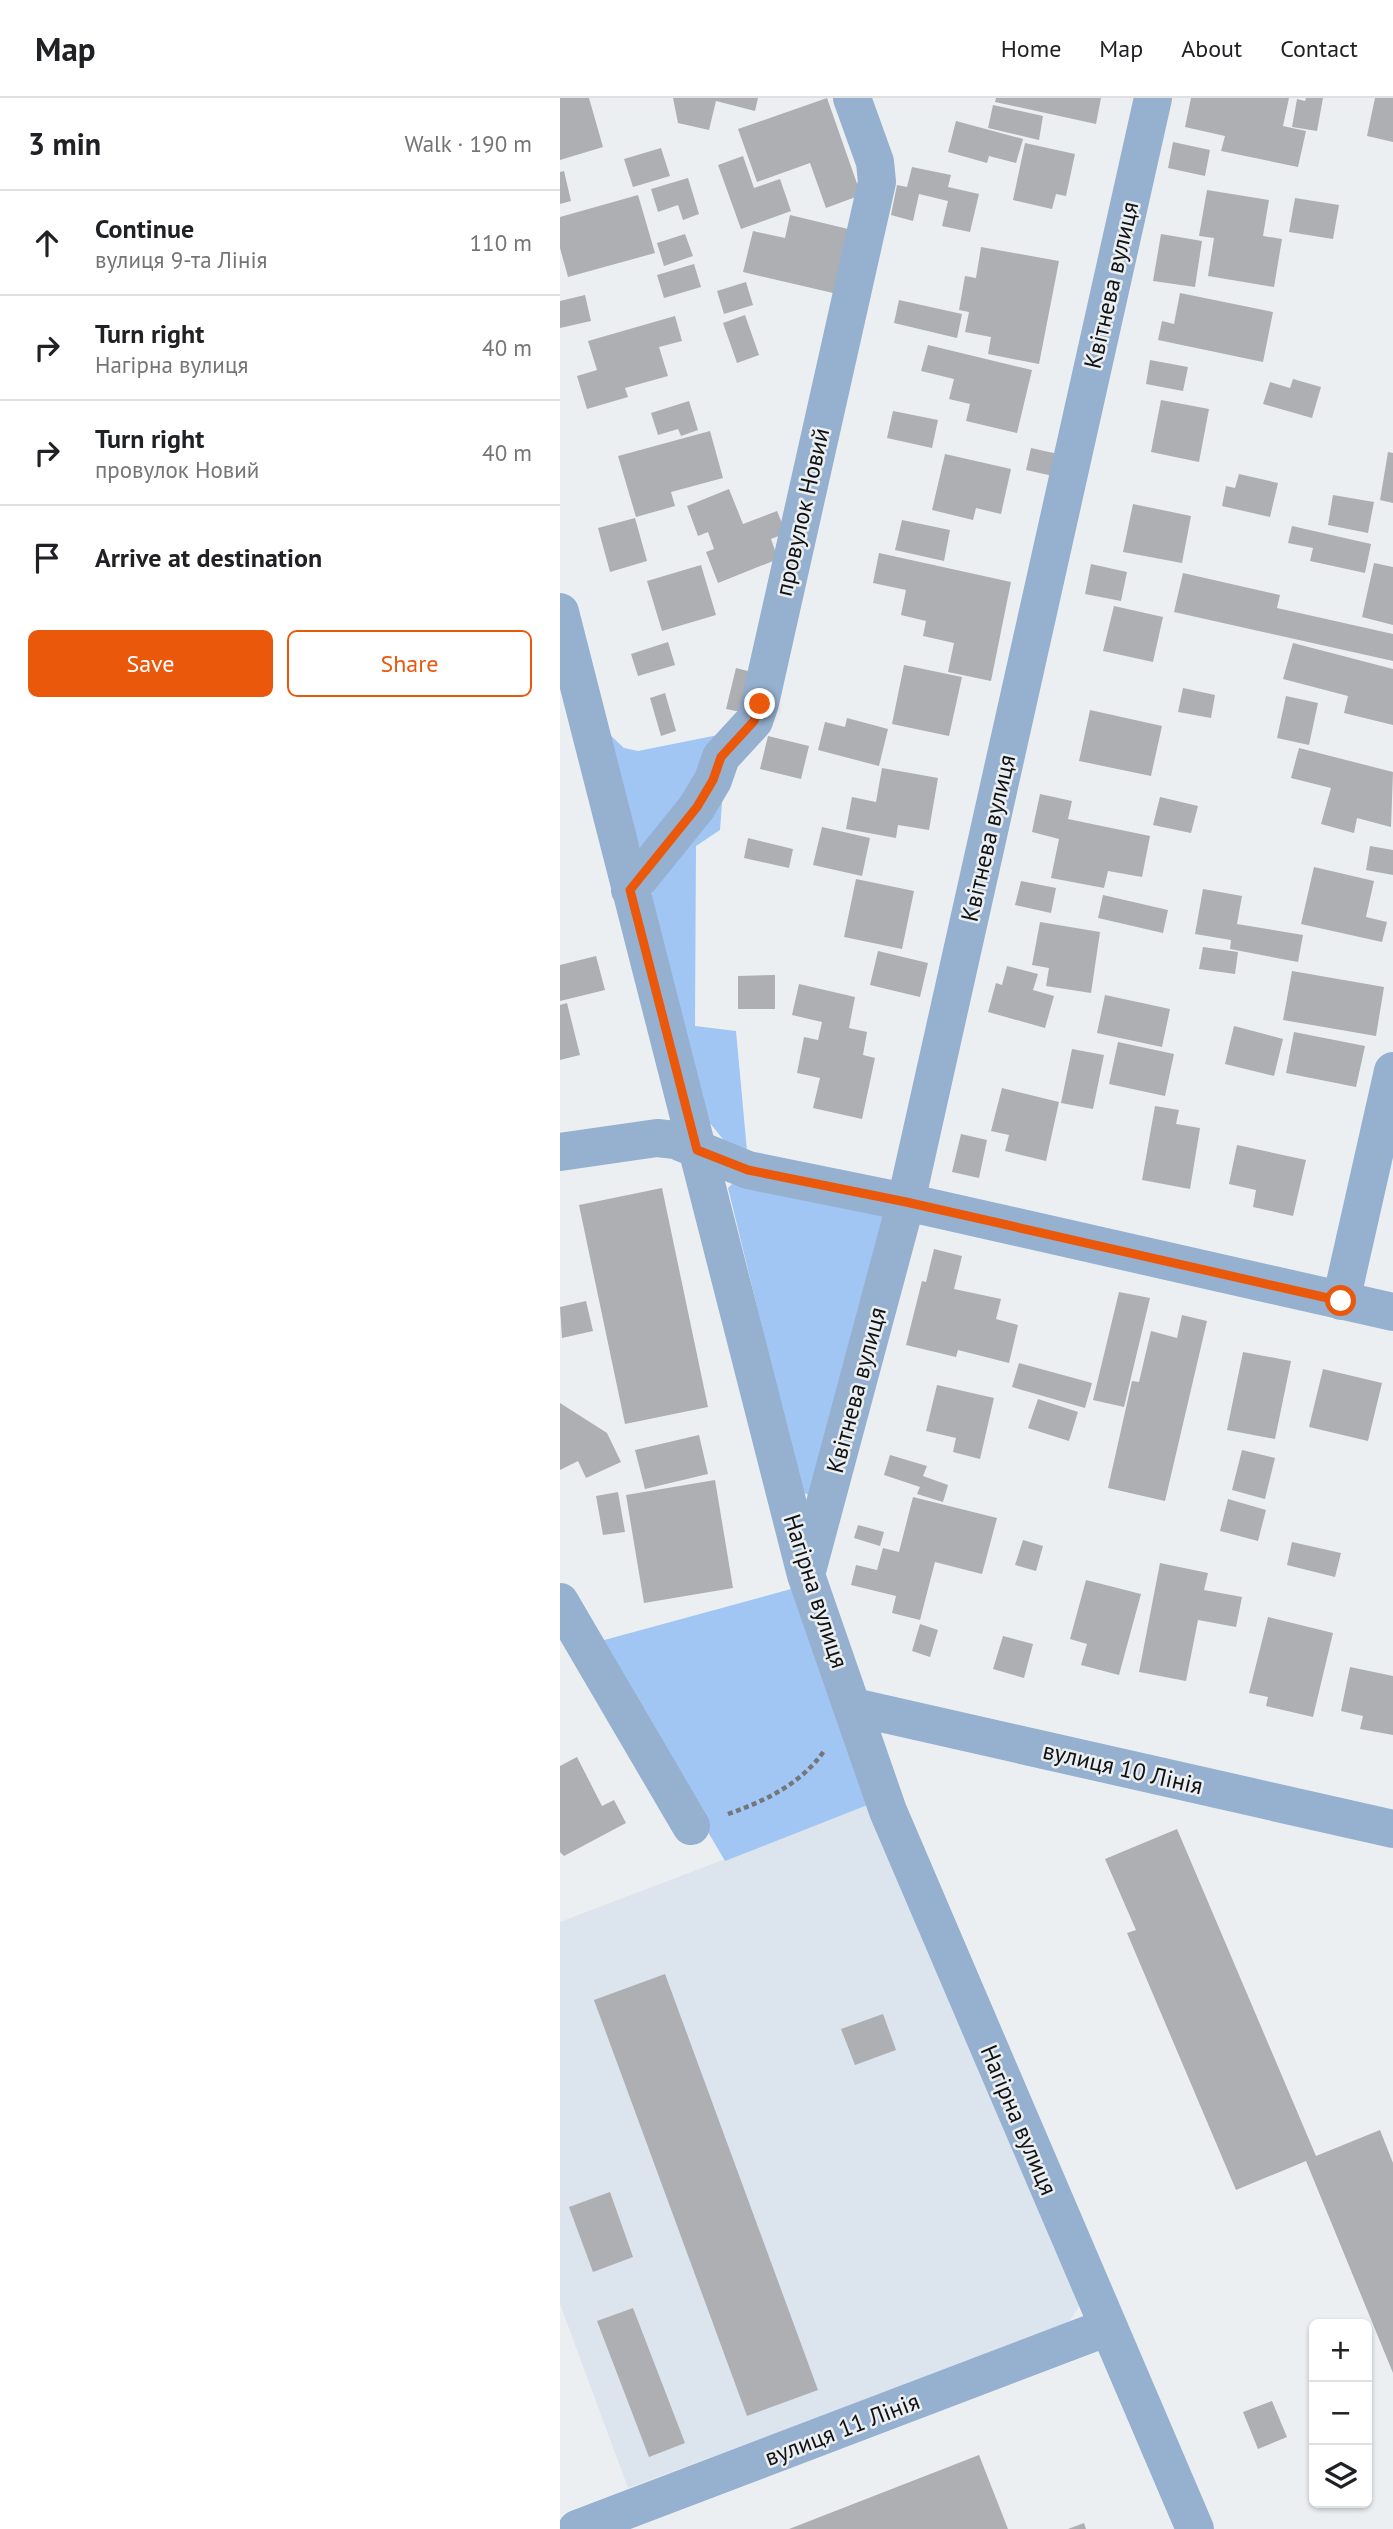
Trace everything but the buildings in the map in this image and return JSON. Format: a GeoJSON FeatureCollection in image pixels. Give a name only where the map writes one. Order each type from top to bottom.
{"type":"FeatureCollection","features":[{"type":"Feature","properties":{"kind":"street","name":"провулок Новий"},"geometry":{"type":"LineString","coordinates":[[630,890],[697,807],[713,780],[721,757],[754,721],[760,704],[877,182],[875,162],[852,98]]}},
{"type":"Feature","properties":{"kind":"street","name":"Квітнева вулиця"},"geometry":{"type":"LineString","coordinates":[[806,1575],[906,1202],[1153,98]]}},
{"type":"Feature","properties":{"kind":"street","name":"Нагірна вулиця"},"geometry":{"type":"LineString","coordinates":[[560,612],[806,1575],[888,1811],[1195,2529]]}},
{"type":"Feature","properties":{"kind":"street"},"geometry":{"type":"LineString","coordinates":[[1341,1301],[1393,1071]]}},
{"type":"Feature","properties":{"kind":"street"},"geometry":{"type":"LineString","coordinates":[[560,1152],[657,1138],[675,1140],[748,1170],[906,1202],[1393,1312]]}},
{"type":"Feature","properties":{"kind":"street"},"geometry":{"type":"LineString","coordinates":[[560,1602],[691,1826]]}},
{"type":"Feature","properties":{"kind":"street","name":"вулиця 10 Лінія"},"geometry":{"type":"LineString","coordinates":[[854,1707],[1393,1829]]}},
{"type":"Feature","properties":{"kind":"street","name":"вулиця 11 Лінія"},"geometry":{"type":"LineString","coordinates":[[577,2529],[1108,2327]]}},
{"type":"Feature","properties":{"kind":"path"},"geometry":{"type":"LineString","coordinates":[[691,1826],[767,1801],[814,1765],[854,1707]]}},
{"type":"Feature","properties":{"kind":"shaded area"},"geometry":{"type":"Polygon","coordinates":[[[738,731],[643,850],[636,842],[608,733],[624,748],[638,751],[738,731]]]}},
{"type":"Feature","properties":{"kind":"shaded area"},"geometry":{"type":"Polygon","coordinates":[[[724,776],[720,830],[696,846],[695,1026],[736,1031],[747,1151],[726,1143],[701,1112],[648,907],[658,875],[724,776]]]}},
{"type":"Feature","properties":{"kind":"shaded area"},"geometry":{"type":"Polygon","coordinates":[[[732,1184],[885,1213],[813,1497],[802,1492],[728,1188],[732,1184]]]}},
{"type":"Feature","properties":{"kind":"shaded area"},"geometry":{"type":"Polygon","coordinates":[[[791,1589],[870,1804],[725,1861],[597,1642],[791,1589]]]}},
{"type":"Feature","properties":{"kind":"shaded area"},"geometry":{"type":"Polygon","coordinates":[[[870,1804],[1080,2305],[1067,2325],[628,2488],[560,2304],[560,1922],[870,1804]]]}},
{"type":"Feature","properties":{"kind":"route"},"geometry":{"type":"LineString","coordinates":[[760,704],[754,721],[721,757],[713,780],[697,807],[630,890],[697,1150],[748,1170],[906,1202],[1341,1301]]}}]}
